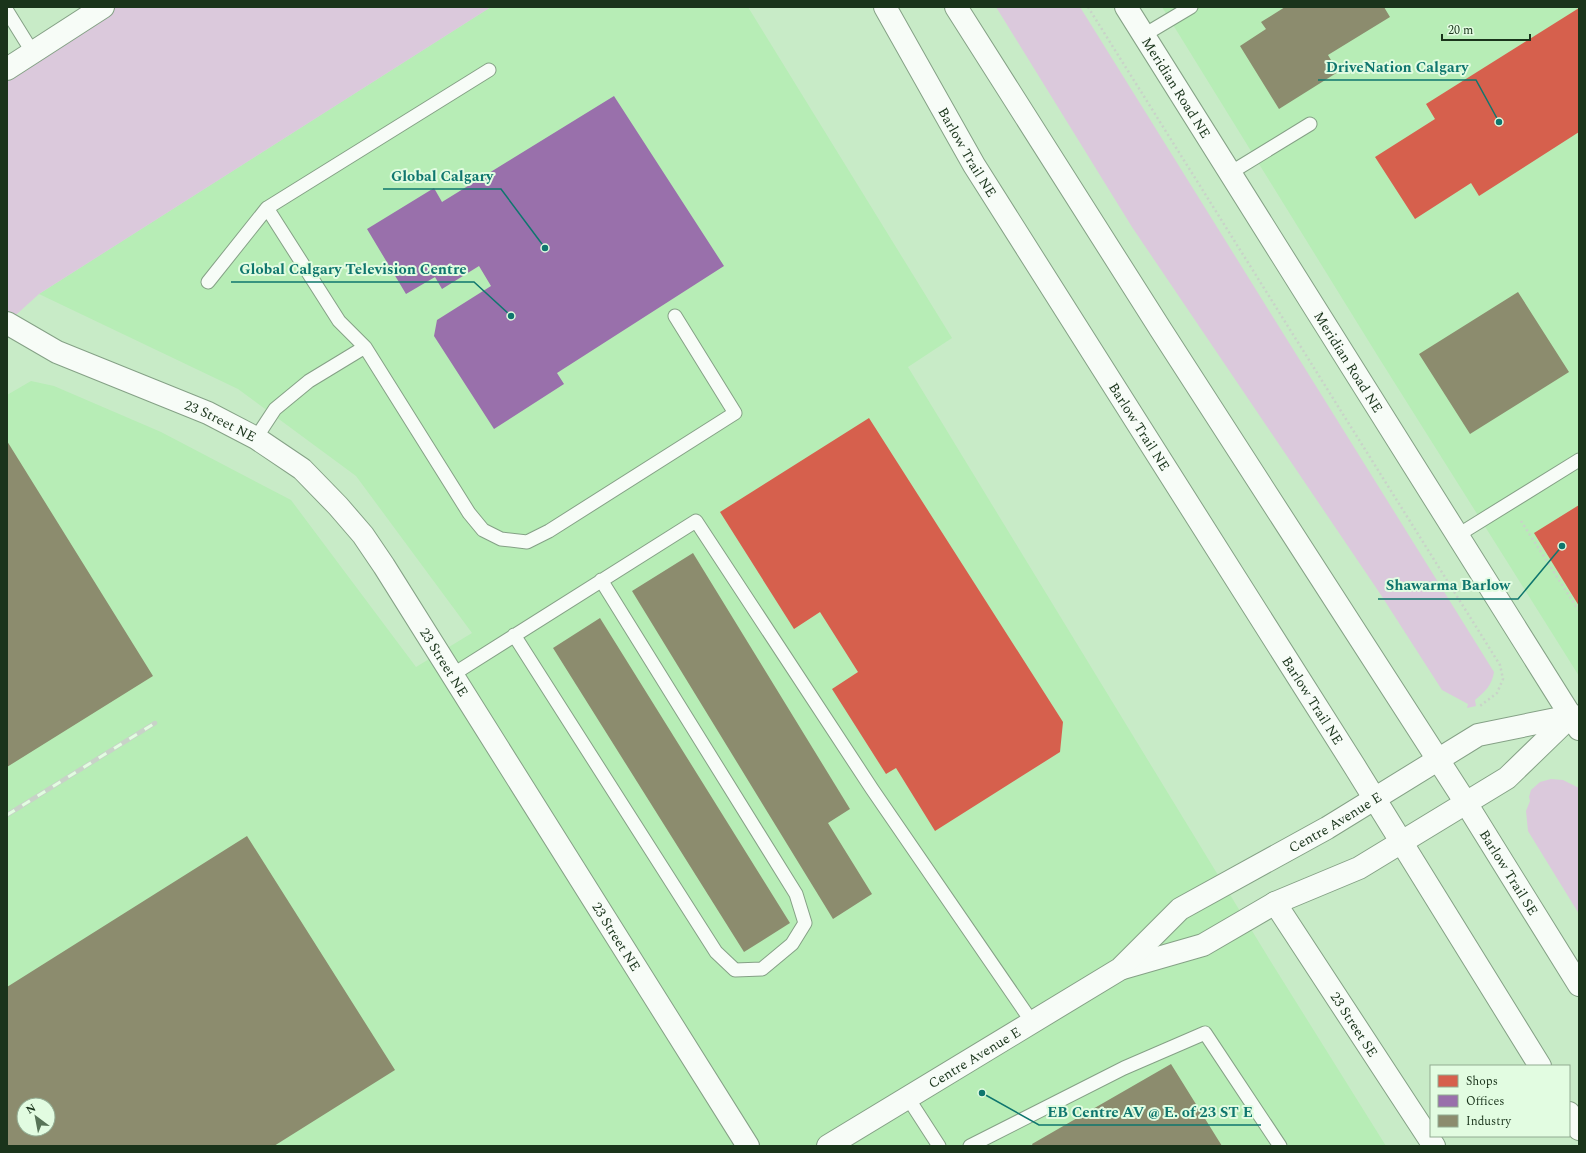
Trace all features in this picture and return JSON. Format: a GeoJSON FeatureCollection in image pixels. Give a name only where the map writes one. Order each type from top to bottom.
{"type":"FeatureCollection","features":[{"type":"Feature","properties":{"kind":"street"},"geometry":{"type":"LineString","coordinates":[[7,69],[103,7]]}},
{"type":"Feature","properties":{"kind":"street","name":"Barlow Trail NE"},"geometry":{"type":"LineString","coordinates":[[885,7],[974,165],[1375,799],[1401,843]]}},
{"type":"Feature","properties":{"kind":"street"},"geometry":{"type":"LineString","coordinates":[[956,7],[1152,316],[1438,760]]}},
{"type":"Feature","properties":{"kind":"street","name":"Meridian Road NE"},"geometry":{"type":"LineString","coordinates":[[1126,7],[1458,535],[1576,719]]}},
{"type":"Feature","properties":{"kind":"street","name":"23 Street NE"},"geometry":{"type":"LineString","coordinates":[[7,323],[57,352],[208,413],[256,438],[302,469],[348,518],[384,566],[748,1146]]}},
{"type":"Feature","properties":{"kind":"street","name":"Centre Avenue E"},"geometry":{"type":"LineString","coordinates":[[1120,969],[1203,945],[1275,903],[1359,868],[1507,778],[1576,719]]}},
{"type":"Feature","properties":{"kind":"street","name":"Centre Avenue E"},"geometry":{"type":"LineString","coordinates":[[837,1144],[908,1098],[1120,969],[1180,910],[1327,828],[1478,735],[1576,719]]}},
{"type":"Feature","properties":{"kind":"street","name":"Barlow Trail SE"},"geometry":{"type":"LineString","coordinates":[[1438,760],[1579,985]]}},
{"type":"Feature","properties":{"kind":"street"},"geometry":{"type":"LineString","coordinates":[[1401,843],[1539,1065]]}},
{"type":"Feature","properties":{"kind":"street","name":"23 Street SE"},"geometry":{"type":"LineString","coordinates":[[1275,903],[1434,1146]]}},
{"type":"Feature","properties":{"kind":"street"},"geometry":{"type":"LineString","coordinates":[[1570,1115],[1579,1130]]}},
{"type":"Feature","properties":{"kind":"lane"},"geometry":{"type":"LineString","coordinates":[[1144,35],[1191,7]]}},
{"type":"Feature","properties":{"kind":"lane"},"geometry":{"type":"LineString","coordinates":[[7,11],[33,52]]}},
{"type":"Feature","properties":{"kind":"lane"},"geometry":{"type":"LineString","coordinates":[[208,282],[267,208],[489,70]]}},
{"type":"Feature","properties":{"kind":"lane"},"geometry":{"type":"LineString","coordinates":[[1230,173],[1310,124]]}},
{"type":"Feature","properties":{"kind":"lane"},"geometry":{"type":"LineString","coordinates":[[267,208],[339,321],[365,347],[469,513],[483,530],[501,539],[527,542],[550,531],[735,413],[675,316]]}},
{"type":"Feature","properties":{"kind":"lane"},"geometry":{"type":"LineString","coordinates":[[256,438],[275,409],[309,381],[365,347]]}},
{"type":"Feature","properties":{"kind":"lane"},"geometry":{"type":"LineString","coordinates":[[1458,535],[1579,460]]}},
{"type":"Feature","properties":{"kind":"lane"},"geometry":{"type":"LineString","coordinates":[[452,675],[696,521],[872,789],[1032,1022]]}},
{"type":"Feature","properties":{"kind":"lane"},"geometry":{"type":"LineString","coordinates":[[514,635],[716,952],[735,970],[762,969],[792,944],[805,923],[796,894],[601,580]]}},
{"type":"Feature","properties":{"kind":"lane"},"geometry":{"type":"LineString","coordinates":[[970,1146],[1124,1068],[1205,1033],[1280,1146]]}},
{"type":"Feature","properties":{"kind":"lane"},"geometry":{"type":"LineString","coordinates":[[908,1098],[939,1146]]}},
{"type":"Feature","properties":{"kind":"path"},"geometry":{"type":"LineString","coordinates":[[1088,7],[1500,665],[1503,679],[1497,693],[1479,707]]}},
{"type":"Feature","properties":{"kind":"path"},"geometry":{"type":"LineString","coordinates":[[1530,536],[1579,611]]}},
{"type":"Feature","properties":{"kind":"shaded area"},"geometry":{"type":"Polygon","coordinates":[[[103,7],[491,7],[39,294],[7,323],[7,69],[103,7]]]}},
{"type":"Feature","properties":{"kind":"shaded area"},"geometry":{"type":"Polygon","coordinates":[[[491,7],[748,7],[952,338],[908,367],[1268,957],[1386,1146],[7,1146],[7,395],[31,381],[54,386],[161,432],[291,500],[416,667],[472,633],[356,476],[238,389],[39,294],[491,7]]]}},
{"type":"Feature","properties":{"kind":"shaded area"},"geometry":{"type":"Polygon","coordinates":[[[996,7],[1080,7],[1494,672],[1492,681],[1488,688],[1475,700],[1476,706],[1467,708],[1468,704],[1442,690],[1381,595],[1132,227],[996,7]]]}},
{"type":"Feature","properties":{"kind":"shaded area"},"geometry":{"type":"Polygon","coordinates":[[[1162,7],[1579,7],[1579,676],[1379,358],[1162,7]]]}},
{"type":"Feature","properties":{"kind":"shaded area"},"geometry":{"type":"Polygon","coordinates":[[[1551,779],[1563,780],[1579,788],[1579,914],[1528,831],[1526,811],[1530,801],[1529,797],[1531,790],[1540,782],[1551,779]]]}},
{"type":"Feature","properties":{"kind":"building: Shops"},"geometry":{"type":"Polygon","coordinates":[[[1579,8],[1579,132],[1479,196],[1471,183],[1415,219],[1375,157],[1435,119],[1426,104],[1579,8]]]}},
{"type":"Feature","properties":{"kind":"building: Shops"},"geometry":{"type":"Polygon","coordinates":[[[869,418],[1063,722],[1060,752],[935,831],[896,768],[886,774],[832,689],[858,672],[820,612],[794,629],[720,512],[869,418]]]}},
{"type":"Feature","properties":{"kind":"building: Shops"},"geometry":{"type":"Polygon","coordinates":[[[1579,505],[1579,606],[1534,533],[1579,505]]]}},
{"type":"Feature","properties":{"kind":"building: Offices"},"geometry":{"type":"Polygon","coordinates":[[[614,96],[724,266],[557,373],[564,384],[494,429],[434,336],[437,320],[491,286],[479,266],[442,289],[435,277],[406,294],[367,229],[434,188],[442,202],[614,96]]]}},
{"type":"Feature","properties":{"kind":"building: Industry"},"geometry":{"type":"Polygon","coordinates":[[[1285,7],[1384,7],[1390,17],[1328,55],[1338,72],[1279,109],[1240,46],[1266,29],[1261,22],[1285,7]]]}},
{"type":"Feature","properties":{"kind":"building: Industry"},"geometry":{"type":"Polygon","coordinates":[[[1518,292],[1569,372],[1470,434],[1419,354],[1518,292]]]}},
{"type":"Feature","properties":{"kind":"building: Industry"},"geometry":{"type":"Polygon","coordinates":[[[7,441],[153,676],[7,767],[7,441]]]}},
{"type":"Feature","properties":{"kind":"building: Industry"},"geometry":{"type":"Polygon","coordinates":[[[693,553],[850,809],[828,823],[872,894],[833,919],[632,591],[693,553]]]}},
{"type":"Feature","properties":{"kind":"building: Industry"},"geometry":{"type":"Polygon","coordinates":[[[600,618],[790,923],[744,952],[553,648],[600,618]]]}},
{"type":"Feature","properties":{"kind":"building: Industry"},"geometry":{"type":"Polygon","coordinates":[[[247,836],[395,1070],[274,1146],[7,1146],[7,987],[247,836]]]}},
{"type":"Feature","properties":{"kind":"building: Industry"},"geometry":{"type":"Polygon","coordinates":[[[1171,1064],[1222,1146],[1033,1146],[1032,1144],[1171,1064]]]}},
{"type":"Feature","properties":{"kind":"railway"},"geometry":{"type":"LineString","coordinates":[[7,815],[155,723]]}},
{"type":"Feature","properties":{"kind":"place","name":"DriveNation Calgary"},"geometry":{"type":"Point","coordinates":[1499,122]}},
{"type":"Feature","properties":{"kind":"place","name":"Global Calgary"},"geometry":{"type":"Point","coordinates":[545,248]}},
{"type":"Feature","properties":{"kind":"place","name":"Global Calgary Television Centre"},"geometry":{"type":"Point","coordinates":[511,316]}},
{"type":"Feature","properties":{"kind":"place","name":"Shawarma Barlow"},"geometry":{"type":"Point","coordinates":[1562,546]}},
{"type":"Feature","properties":{"kind":"place","name":"EB Centre AV @ E. of 23 ST E"},"geometry":{"type":"Point","coordinates":[982,1093]}}]}
